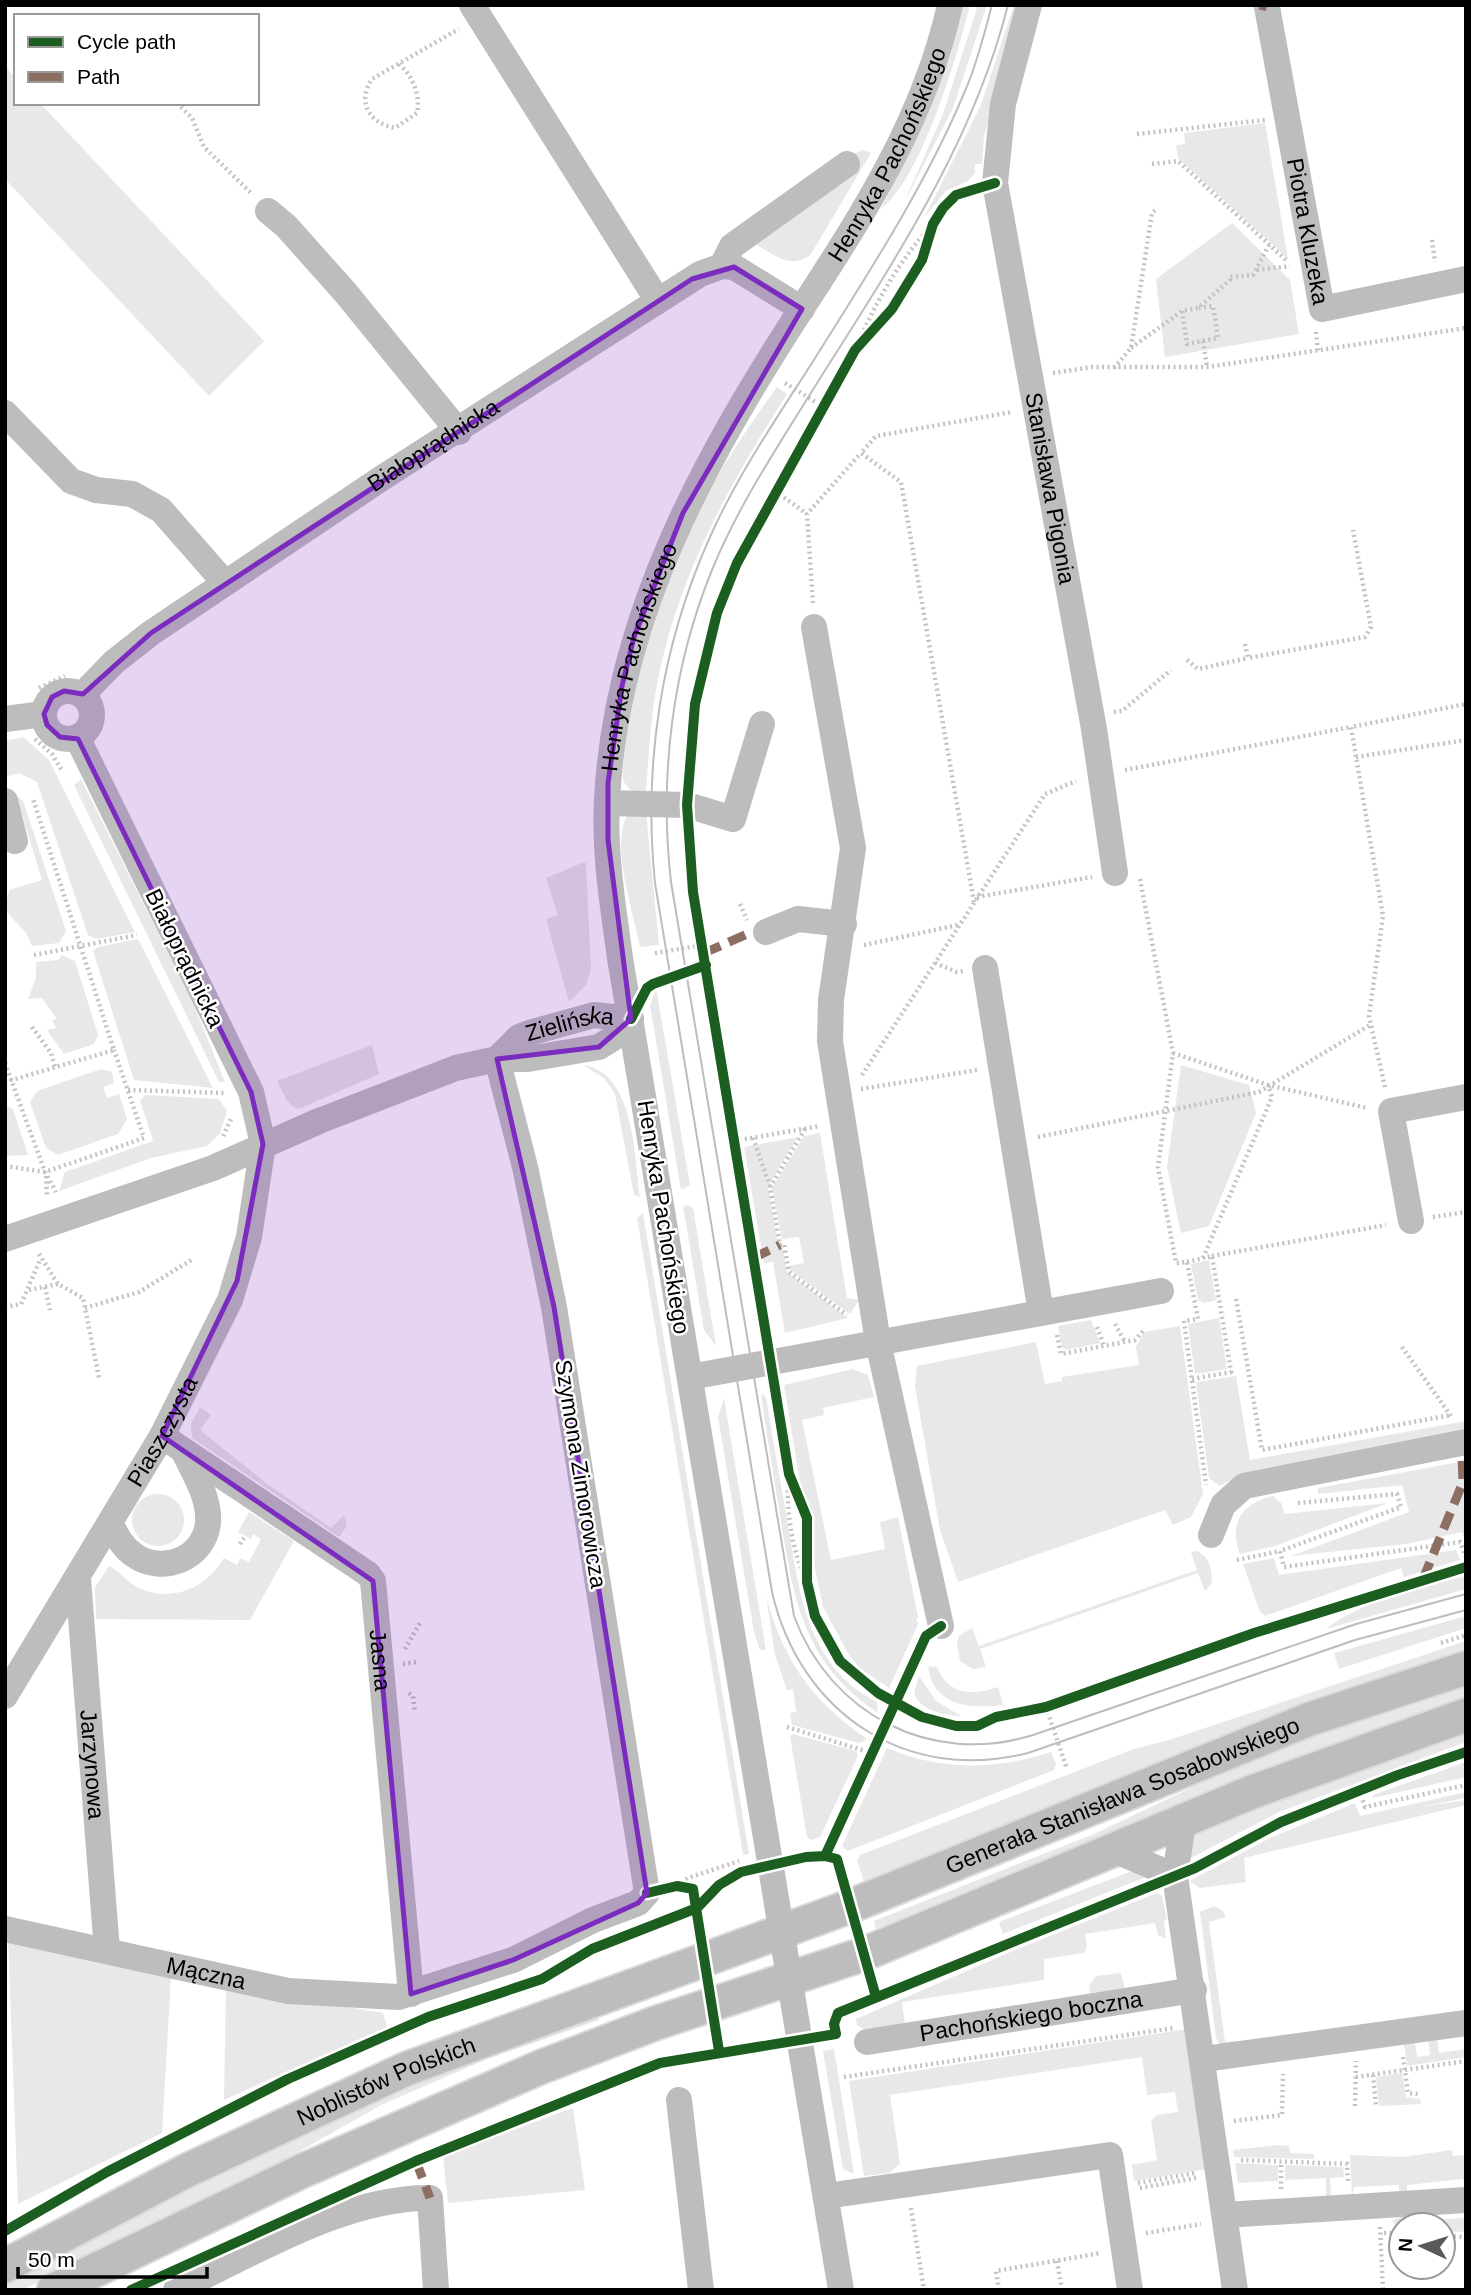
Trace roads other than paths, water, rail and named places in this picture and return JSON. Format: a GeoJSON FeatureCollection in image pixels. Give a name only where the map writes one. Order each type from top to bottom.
{"type":"FeatureCollection","features":[{"type":"Feature","properties":{"kind":"main road","name":"Generała Stanisława Sosabowskiego"},"geometry":{"type":"LineString","coordinates":[[783,1931],[1310,1719],[1466,1668]]}},
{"type":"Feature","properties":{"kind":"main road","name":"Generała Stanisława Sosabowskiego"},"geometry":{"type":"LineString","coordinates":[[791,1979],[864,1954],[1252,1792],[1466,1715]]}},
{"type":"Feature","properties":{"kind":"main road","name":"Noblistów Polskich"},"geometry":{"type":"LineString","coordinates":[[5,2266],[188,2170],[406,2069],[783,1931]]}},
{"type":"Feature","properties":{"kind":"main road","name":"Noblistów Polskich"},"geometry":{"type":"LineString","coordinates":[[54,2290],[434,2111],[656,2023],[791,1979]]}},
{"type":"Feature","properties":{"kind":"street"},"geometry":{"type":"LineString","coordinates":[[472,5],[658,301]]}},
{"type":"Feature","properties":{"kind":"street","name":"Henryka Pachońskiego"},"geometry":{"type":"LineString","coordinates":[[841,2290],[631,1018],[609,876],[607,803],[613,737],[634,637],[683,513],[708,465],[802,309],[858,223],[899,147],[924,88],[950,5]]}},
{"type":"Feature","properties":{"kind":"street","name":"Stanisława Pigonia"},"geometry":{"type":"LineString","coordinates":[[1029,5],[1003,104],[995,183],[1094,729],[1115,873]]}},
{"type":"Feature","properties":{"kind":"street","name":"Piotra Kluzeka"},"geometry":{"type":"LineString","coordinates":[[1267,7],[1322,309],[1466,279]]}},
{"type":"Feature","properties":{"kind":"street"},"geometry":{"type":"LineString","coordinates":[[802,309],[739,269],[722,266],[732,246],[847,164]]}},
{"type":"Feature","properties":{"kind":"street"},"geometry":{"type":"LineString","coordinates":[[268,211],[286,226],[345,292],[458,432]]}},
{"type":"Feature","properties":{"kind":"street","name":"Białoprądnicka"},"geometry":{"type":"LineString","coordinates":[[82,695],[127,651],[225,583],[382,478],[458,432],[700,274],[722,266]]}},
{"type":"Feature","properties":{"kind":"street"},"geometry":{"type":"LineString","coordinates":[[5,413],[71,481],[96,490],[132,494],[161,510],[225,583]]}},
{"type":"Feature","properties":{"kind":"street"},"geometry":{"type":"LineString","coordinates":[[814,627],[853,848],[831,1000],[830,1041],[843,1122],[869,1344],[941,1626]]}},
{"type":"Feature","properties":{"kind":"street"},"geometry":{"type":"LineString","coordinates":[[71,691],[82,695],[90,705],[92,718],[87,730],[77,737],[65,738],[54,734],[47,725],[25,721],[58,693],[71,691]]}},
{"type":"Feature","properties":{"kind":"street"},"geometry":{"type":"LineString","coordinates":[[607,803],[687,805],[733,819],[762,724]]}},
{"type":"Feature","properties":{"kind":"street","name":"Białoprądnicka"},"geometry":{"type":"LineString","coordinates":[[77,737],[251,1092],[262,1144]]}},
{"type":"Feature","properties":{"kind":"street"},"geometry":{"type":"LineString","coordinates":[[5,801],[16,841]]}},
{"type":"Feature","properties":{"kind":"street"},"geometry":{"type":"LineString","coordinates":[[766,932],[798,919],[844,924]]}},
{"type":"Feature","properties":{"kind":"street"},"geometry":{"type":"LineString","coordinates":[[985,968],[1014,1142],[1048,1318]]}},
{"type":"Feature","properties":{"kind":"street","name":"Zielińska"},"geometry":{"type":"LineString","coordinates":[[5,1239],[213,1168],[262,1144],[412,1083],[497,1059],[528,1059],[598,1047],[615,1037],[631,1018]]}},
{"type":"Feature","properties":{"kind":"street","name":"Szymona Zimorowicza"},"geometry":{"type":"LineString","coordinates":[[497,1059],[525,1167],[554,1307],[647,1893]]}},
{"type":"Feature","properties":{"kind":"street"},"geometry":{"type":"LineString","coordinates":[[1411,1221],[1391,1111],[1466,1097]]}},
{"type":"Feature","properties":{"kind":"street","name":"Piaszczysta"},"geometry":{"type":"LineString","coordinates":[[5,1696],[111,1525],[173,1443],[233,1291],[248,1237],[262,1144]]}},
{"type":"Feature","properties":{"kind":"street"},"geometry":{"type":"LineString","coordinates":[[690,1377],[869,1344],[1048,1318],[1161,1291]]}},
{"type":"Feature","properties":{"kind":"street"},"geometry":{"type":"LineString","coordinates":[[1211,1535],[1223,1505],[1244,1486],[1461,1432]]}},
{"type":"Feature","properties":{"kind":"street"},"geometry":{"type":"LineString","coordinates":[[111,1525],[123,1544],[142,1560],[166,1564],[193,1552],[204,1539],[208,1523],[207,1506],[173,1443]]}},
{"type":"Feature","properties":{"kind":"street","name":"Jasna"},"geometry":{"type":"LineString","coordinates":[[173,1443],[368,1574],[373,1581],[411,1994]]}},
{"type":"Feature","properties":{"kind":"street","name":"Jarzynowa"},"geometry":{"type":"LineString","coordinates":[[78,1579],[107,1951]]}},
{"type":"Feature","properties":{"kind":"street"},"geometry":{"type":"LineString","coordinates":[[1183,1823],[1177,1847],[1175,1876],[1204,2059],[1212,2216],[1236,2290]]}},
{"type":"Feature","properties":{"kind":"street"},"geometry":{"type":"LineString","coordinates":[[1115,1851],[1175,1876]]}},
{"type":"Feature","properties":{"kind":"street","name":"Mączna"},"geometry":{"type":"LineString","coordinates":[[5,1929],[288,1991],[398,1997],[513,1960],[593,1920],[638,1903],[647,1893]]}},
{"type":"Feature","properties":{"kind":"street","name":"Pachońskiego boczna"},"geometry":{"type":"LineString","coordinates":[[867,2042],[1194,1990]]}},
{"type":"Feature","properties":{"kind":"street"},"geometry":{"type":"LineString","coordinates":[[1204,2059],[1466,2023]]}},
{"type":"Feature","properties":{"kind":"street"},"geometry":{"type":"LineString","coordinates":[[679,2100],[701,2290]]}},
{"type":"Feature","properties":{"kind":"street"},"geometry":{"type":"LineString","coordinates":[[826,2196],[1110,2155],[1130,2290]]}},
{"type":"Feature","properties":{"kind":"street"},"geometry":{"type":"LineString","coordinates":[[176,2290],[360,2206],[399,2198],[430,2198],[436,2290]]}},
{"type":"Feature","properties":{"kind":"street"},"geometry":{"type":"LineString","coordinates":[[1212,2216],[1466,2200]]}},
{"type":"Feature","properties":{"kind":"tram line"},"geometry":{"type":"LineString","coordinates":[[992,5],[969,81],[914,196],[758,448],[710,537],[679,620],[660,706],[652,794],[655,883],[772,1592],[786,1635],[807,1673],[833,1704],[865,1730],[901,1748],[940,1758],[983,1760],[1028,1753],[1355,1640],[1466,1610]]}},
{"type":"Feature","properties":{"kind":"tram line"},"geometry":{"type":"LineString","coordinates":[[1008,5],[972,112],[922,212],[779,444],[721,548],[698,607],[687,645],[672,723],[667,803],[671,882],[794,1616],[810,1651],[832,1680],[859,1705],[889,1724],[922,1737],[958,1744],[995,1743],[1033,1735],[1356,1624],[1466,1594]]}}]}
